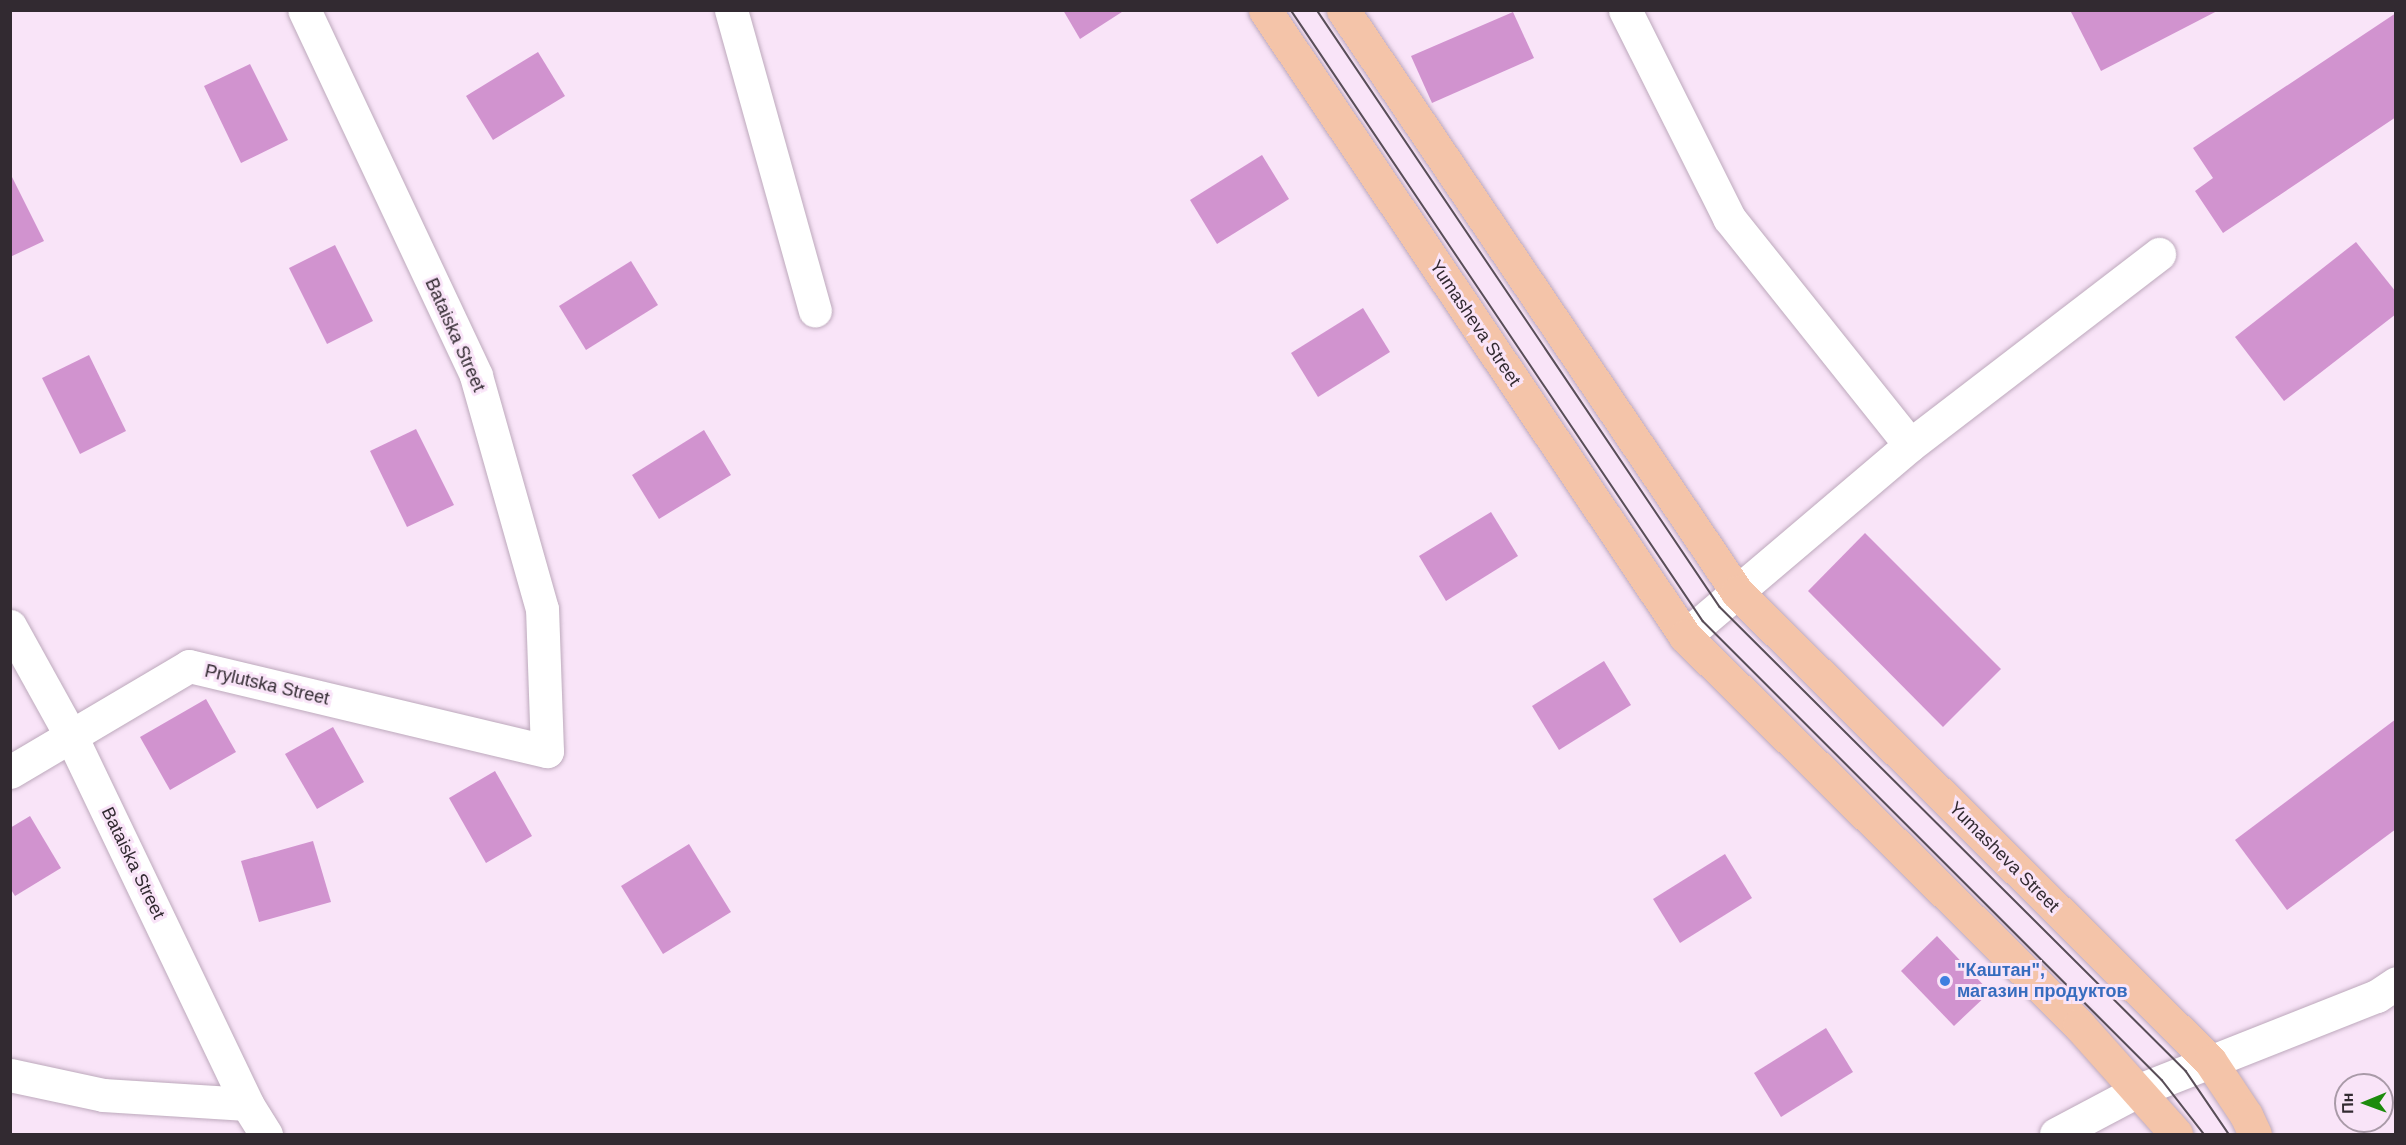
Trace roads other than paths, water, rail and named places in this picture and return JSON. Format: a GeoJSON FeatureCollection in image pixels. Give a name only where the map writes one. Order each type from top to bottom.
{"type":"FeatureCollection","features":[{"type":"Feature","properties":{"kind":"main road","name":"Yumasheva Street"},"geometry":{"type":"LineString","coordinates":[[1265,10],[1685,636],[2079,1025],[2176,1134]]}},
{"type":"Feature","properties":{"kind":"main road","name":"Yumasheva Street"},"geometry":{"type":"LineString","coordinates":[[1343,10],[1737,592],[2210,1061],[2255,1134]]}},
{"type":"Feature","properties":{"kind":"street","name":"Bataiska Street"},"geometry":{"type":"LineString","coordinates":[[304,10],[477,375],[542,609],[547,751]]}},
{"type":"Feature","properties":{"kind":"street"},"geometry":{"type":"LineString","coordinates":[[731,10],[815,310]]}},
{"type":"Feature","properties":{"kind":"street"},"geometry":{"type":"LineString","coordinates":[[1625,10],[1730,218],[1910,444]]}},
{"type":"Feature","properties":{"kind":"street"},"geometry":{"type":"LineString","coordinates":[[1685,636],[1910,444],[2159,255]]}},
{"type":"Feature","properties":{"kind":"street","name":"Bataiska Street"},"geometry":{"type":"LineString","coordinates":[[10,626],[71,736],[247,1104],[266,1134]]}},
{"type":"Feature","properties":{"kind":"street","name":"Prylutska Street"},"geometry":{"type":"LineString","coordinates":[[10,772],[189,666],[547,751]]}},
{"type":"Feature","properties":{"kind":"street"},"geometry":{"type":"LineString","coordinates":[[2056,1134],[2139,1090],[2377,996],[2396,983]]}},
{"type":"Feature","properties":{"kind":"street"},"geometry":{"type":"LineString","coordinates":[[10,1076],[103,1095],[247,1104]]}},
{"type":"Feature","properties":{"kind":"tram line"},"geometry":{"type":"LineString","coordinates":[[1291,10],[1703,621],[2162,1080],[2204,1134]]}},
{"type":"Feature","properties":{"kind":"tram line"},"geometry":{"type":"LineString","coordinates":[[1317,10],[1720,607],[2186,1071],[2229,1134]]}},
{"type":"Feature","properties":{"kind":"place","name":"\"Каштан\", магазин продуктов"},"geometry":{"type":"Point","coordinates":[1945,981]}}]}
